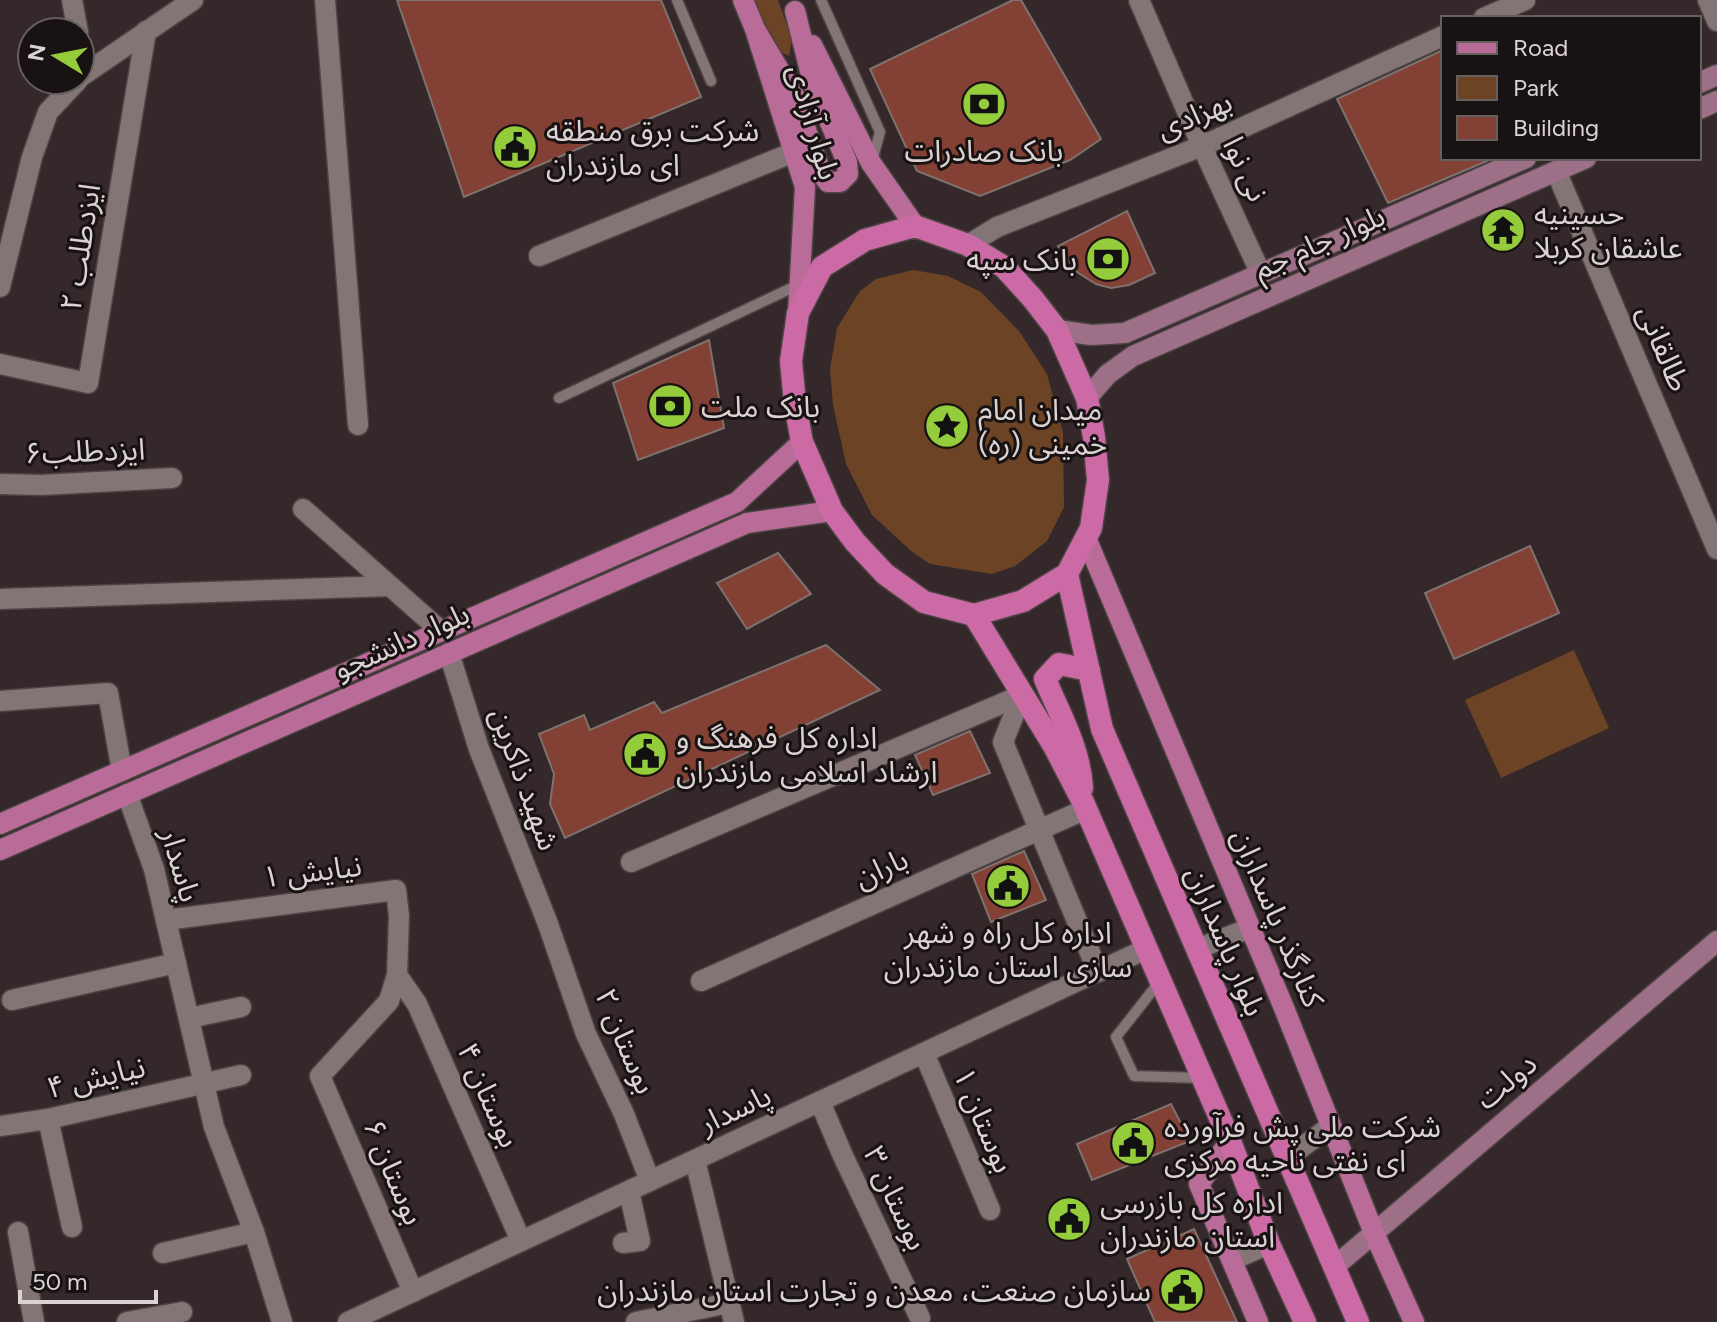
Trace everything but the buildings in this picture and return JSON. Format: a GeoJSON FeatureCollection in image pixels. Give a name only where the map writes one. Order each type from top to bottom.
{"type":"FeatureCollection","features":[{"type":"Feature","properties":{"kind":"highway"},"geometry":{"type":"LineString","coordinates":[[915,226],[968,245],[1004,267],[1057,330],[1087,398],[1098,480],[1091,528],[1067,574],[1023,601],[974,615],[924,602],[885,574],[832,511],[802,442],[791,361],[798,313],[822,267],[865,240],[915,226]]}},
{"type":"Feature","properties":{"kind":"highway","name":"بلوار پاسداران"},"geometry":{"type":"LineString","coordinates":[[1067,574],[1102,729],[1358,1322]]}},
{"type":"Feature","properties":{"kind":"highway"},"geometry":{"type":"LineString","coordinates":[[974,615],[1054,746],[1084,806],[1305,1322]]}},
{"type":"Feature","properties":{"kind":"highway"},"geometry":{"type":"LineString","coordinates":[[1084,806],[1081,768],[1072,739],[1045,679],[1059,664],[1089,670]]}},
{"type":"Feature","properties":{"kind":"main road","name":"بلوار آزادی"},"geometry":{"type":"LineString","coordinates":[[743,0],[805,187],[798,313]]}},
{"type":"Feature","properties":{"kind":"main road","name":"بلوار آزادی"},"geometry":{"type":"LineString","coordinates":[[792,6],[871,163],[915,226]]}},
{"type":"Feature","properties":{"kind":"main road"},"geometry":{"type":"LineString","coordinates":[[755,29],[794,95],[821,173],[828,182],[840,182],[848,174],[847,162],[813,83],[792,6]]}},
{"type":"Feature","properties":{"kind":"main road","name":"بلوار جام جم"},"geometry":{"type":"LineString","coordinates":[[1057,330],[1091,335],[1125,333],[1521,160]]}},
{"type":"Feature","properties":{"kind":"main road","name":"بلوار جام جم"},"geometry":{"type":"LineString","coordinates":[[1087,398],[1108,374],[1133,356],[1581,160]]}},
{"type":"Feature","properties":{"kind":"main road"},"geometry":{"type":"LineString","coordinates":[[1315,250],[1324,272]]}},
{"type":"Feature","properties":{"kind":"main road","name":"بلوار دانشجو"},"geometry":{"type":"LineString","coordinates":[[0,824],[737,502],[802,442]]}},
{"type":"Feature","properties":{"kind":"main road","name":"بلوار دانشجو"},"geometry":{"type":"LineString","coordinates":[[0,850],[747,523],[832,511]]}},
{"type":"Feature","properties":{"kind":"main road","name":"کنارگذر پاسداران"},"geometry":{"type":"LineString","coordinates":[[1086,538],[1374,1233],[1414,1322]]}},
{"type":"Feature","properties":{"kind":"main road","name":"دولت"},"geometry":{"type":"LineString","coordinates":[[1334,1267],[1717,941]]}},
{"type":"Feature","properties":{"kind":"main road"},"geometry":{"type":"LineString","coordinates":[[1230,1141],[1199,1184],[1258,1322]]}},
{"type":"Feature","properties":{"kind":"street"},"geometry":{"type":"LineString","coordinates":[[96,66],[193,0]]}},
{"type":"Feature","properties":{"kind":"street"},"geometry":{"type":"LineString","coordinates":[[325,0],[358,425]]}},
{"type":"Feature","properties":{"kind":"street","name":"نی نوا"},"geometry":{"type":"LineString","coordinates":[[1139,0],[1261,274]]}},
{"type":"Feature","properties":{"kind":"street"},"geometry":{"type":"LineString","coordinates":[[1489,16],[1525,0]]}},
{"type":"Feature","properties":{"kind":"street"},"geometry":{"type":"LineString","coordinates":[[1708,0],[1717,21]]}},
{"type":"Feature","properties":{"kind":"street","name":"ایزدطلب ۲"},"geometry":{"type":"LineString","coordinates":[[0,364],[88,383],[146,31]]}},
{"type":"Feature","properties":{"kind":"street","name":"بهزادی"},"geometry":{"type":"LineString","coordinates":[[968,245],[997,227],[1202,146],[1441,37]]}},
{"type":"Feature","properties":{"kind":"street"},"geometry":{"type":"LineString","coordinates":[[0,287],[32,157],[48,112],[63,96]]}},
{"type":"Feature","properties":{"kind":"street"},"geometry":{"type":"LineString","coordinates":[[539,256],[794,152]]}},
{"type":"Feature","properties":{"kind":"street","name":"طالقانی"},"geometry":{"type":"LineString","coordinates":[[1556,171],[1717,549]]}},
{"type":"Feature","properties":{"kind":"street","name":"ایزدطلب۶"},"geometry":{"type":"LineString","coordinates":[[0,484],[41,485],[172,478]]}},
{"type":"Feature","properties":{"kind":"street"},"geometry":{"type":"LineString","coordinates":[[303,509],[441,631]]}},
{"type":"Feature","properties":{"kind":"street"},"geometry":{"type":"LineString","coordinates":[[0,599],[390,586]]}},
{"type":"Feature","properties":{"kind":"street","name":"شهید ذاکرین"},"geometry":{"type":"LineString","coordinates":[[449,653],[479,749],[548,924]]}},
{"type":"Feature","properties":{"kind":"street"},"geometry":{"type":"LineString","coordinates":[[0,701],[108,693],[122,771]]}},
{"type":"Feature","properties":{"kind":"street"},"geometry":{"type":"LineString","coordinates":[[1022,695],[1003,742],[1098,972]]}},
{"type":"Feature","properties":{"kind":"street"},"geometry":{"type":"LineString","coordinates":[[631,862],[1022,695]]}},
{"type":"Feature","properties":{"kind":"street","name":"پاسدار"},"geometry":{"type":"LineString","coordinates":[[127,794],[154,869],[214,1127],[254,1232],[282,1322]]}},
{"type":"Feature","properties":{"kind":"street","name":"باران"},"geometry":{"type":"LineString","coordinates":[[701,981],[1039,830],[1084,806]]}},
{"type":"Feature","properties":{"kind":"street","name":"نیایش ۱"},"geometry":{"type":"LineString","coordinates":[[166,920],[396,890],[399,916],[397,975],[389,1001],[320,1076]]}},
{"type":"Feature","properties":{"kind":"street","name":"بوستان ۲"},"geometry":{"type":"LineString","coordinates":[[548,924],[586,1034],[624,1114],[650,1181]]}},
{"type":"Feature","properties":{"kind":"street"},"geometry":{"type":"LineString","coordinates":[[1197,949],[1250,928]]}},
{"type":"Feature","properties":{"kind":"street","name":"پاسدار"},"geometry":{"type":"LineString","coordinates":[[348,1322],[372,1317],[413,1292],[1146,949]]}},
{"type":"Feature","properties":{"kind":"street"},"geometry":{"type":"LineString","coordinates":[[12,1000],[176,963]]}},
{"type":"Feature","properties":{"kind":"street","name":"بوستان ۴"},"geometry":{"type":"LineString","coordinates":[[397,975],[417,1004],[521,1241]]}},
{"type":"Feature","properties":{"kind":"street"},"geometry":{"type":"LineString","coordinates":[[189,1018],[241,1007]]}},
{"type":"Feature","properties":{"kind":"street","name":"بوستان ۱"},"geometry":{"type":"LineString","coordinates":[[924,1053],[990,1210]]}},
{"type":"Feature","properties":{"kind":"street","name":"نیایش ۴"},"geometry":{"type":"LineString","coordinates":[[0,1126],[48,1119],[241,1075]]}},
{"type":"Feature","properties":{"kind":"street","name":"بوستان ۶"},"geometry":{"type":"LineString","coordinates":[[320,1076],[413,1292]]}},
{"type":"Feature","properties":{"kind":"street","name":"بوستان ۳"},"geometry":{"type":"LineString","coordinates":[[820,1102],[920,1318]]}},
{"type":"Feature","properties":{"kind":"street"},"geometry":{"type":"LineString","coordinates":[[48,1119],[72,1227]]}},
{"type":"Feature","properties":{"kind":"street"},"geometry":{"type":"LineString","coordinates":[[1287,1158],[1331,1126]]}},
{"type":"Feature","properties":{"kind":"street"},"geometry":{"type":"LineString","coordinates":[[636,1322],[731,1313],[695,1160]]}},
{"type":"Feature","properties":{"kind":"street"},"geometry":{"type":"LineString","coordinates":[[623,1243],[640,1241],[629,1191]]}},
{"type":"Feature","properties":{"kind":"street"},"geometry":{"type":"LineString","coordinates":[[18,1232],[34,1322]]}},
{"type":"Feature","properties":{"kind":"street"},"geometry":{"type":"LineString","coordinates":[[163,1253],[254,1232]]}},
{"type":"Feature","properties":{"kind":"street"},"geometry":{"type":"LineString","coordinates":[[1232,1260],[1269,1244]]}},
{"type":"Feature","properties":{"kind":"street"},"geometry":{"type":"LineString","coordinates":[[127,1322],[182,1312]]}},
{"type":"Feature","properties":{"kind":"lane"},"geometry":{"type":"LineString","coordinates":[[677,0],[711,81]]}},
{"type":"Feature","properties":{"kind":"lane"},"geometry":{"type":"LineString","coordinates":[[821,0],[880,132],[871,163]]}},
{"type":"Feature","properties":{"kind":"lane"},"geometry":{"type":"LineString","coordinates":[[559,398],[800,284]]}},
{"type":"Feature","properties":{"kind":"lane"},"geometry":{"type":"LineString","coordinates":[[1160,981],[1116,1037],[1134,1076],[1202,1078]]}},
{"type":"Feature","properties":{"kind":"green space"},"geometry":{"type":"Polygon","coordinates":[[[751,0],[778,0],[792,39],[789,56],[776,50],[751,0]]]}},
{"type":"Feature","properties":{"kind":"green space"},"geometry":{"type":"Polygon","coordinates":[[[913,270],[948,276],[981,292],[1019,331],[1047,374],[1063,433],[1064,507],[1047,541],[1015,566],[992,574],[930,564],[911,551],[872,515],[846,464],[833,405],[830,369],[837,328],[860,291],[876,279],[913,270]]]}},
{"type":"Feature","properties":{"kind":"green space"},"geometry":{"type":"Polygon","coordinates":[[[1574,650],[1609,728],[1501,778],[1465,700],[1574,650]]]}},
{"type":"Feature","properties":{"kind":"place","name":"بانک صادرات"},"geometry":{"type":"Point","coordinates":[984,104]}},
{"type":"Feature","properties":{"kind":"place","name":"شرکت برق منطقه ای مازندران"},"geometry":{"type":"Point","coordinates":[515,147]}},
{"type":"Feature","properties":{"kind":"place","name":"حسینیه عاشقان کربلا"},"geometry":{"type":"Point","coordinates":[1503,230]}},
{"type":"Feature","properties":{"kind":"place","name":"بانک سپه"},"geometry":{"type":"Point","coordinates":[1108,259]}},
{"type":"Feature","properties":{"kind":"place","name":"بانک ملت"},"geometry":{"type":"Point","coordinates":[670,406]}},
{"type":"Feature","properties":{"kind":"place","name":"میدان امام خمینی (ره)"},"geometry":{"type":"Point","coordinates":[947,426]}},
{"type":"Feature","properties":{"kind":"place","name":"اداره کل فرهنگ و ارشاد اسلامی مازندران"},"geometry":{"type":"Point","coordinates":[645,754]}},
{"type":"Feature","properties":{"kind":"place","name":"اداره کل راه و شهر سازی استان مازندران"},"geometry":{"type":"Point","coordinates":[1008,886]}},
{"type":"Feature","properties":{"kind":"place","name":"شرکت ملی پش فرآورده ای نفتی ناحیه مرکزی"},"geometry":{"type":"Point","coordinates":[1133,1143]}},
{"type":"Feature","properties":{"kind":"place","name":"اداره کل بازرسی استان مازندران"},"geometry":{"type":"Point","coordinates":[1069,1219]}},
{"type":"Feature","properties":{"kind":"place","name":"سازمان صنعت، معدن و تجارت استان مازندران"},"geometry":{"type":"Point","coordinates":[1182,1290]}}]}
